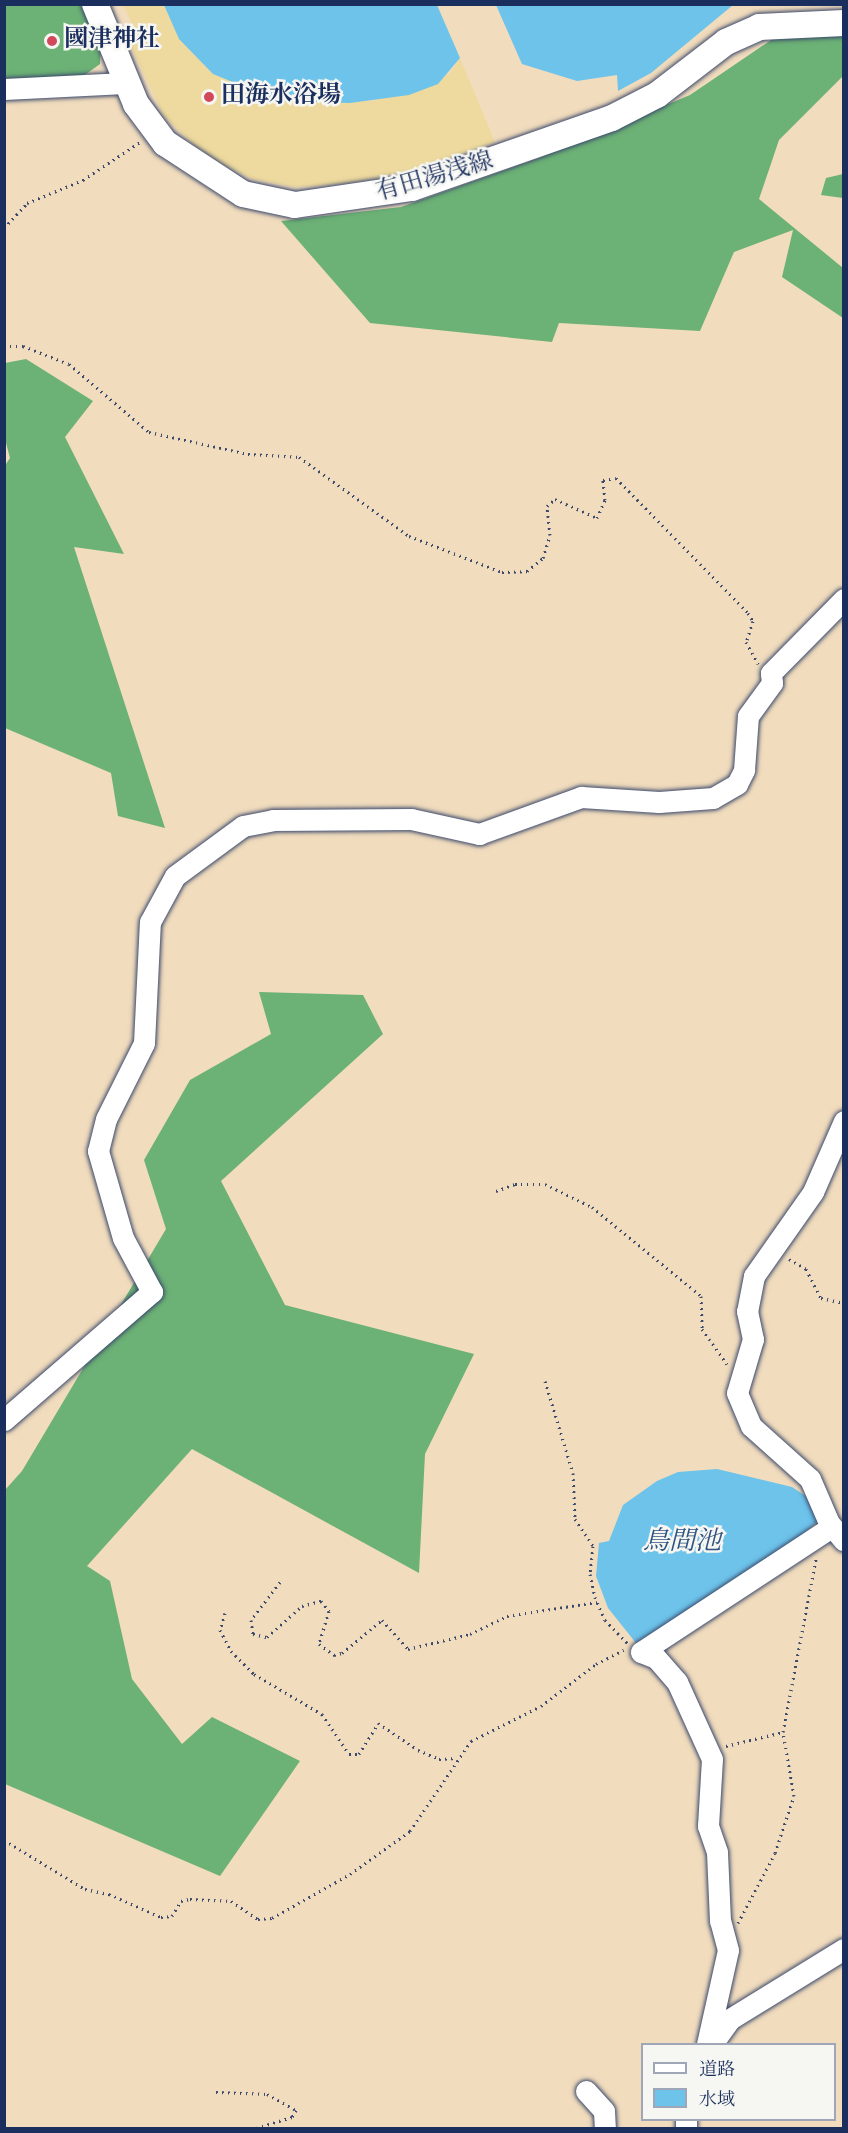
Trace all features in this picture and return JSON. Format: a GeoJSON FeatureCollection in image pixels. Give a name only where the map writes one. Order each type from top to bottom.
{"type":"FeatureCollection","features":[{"type":"Feature","properties":{"kind":"main road","name":"有田湯浅線"},"geometry":{"type":"LineString","coordinates":[[95,4],[125,83],[152,129],[183,158],[243,194],[284,205],[360,199],[472,170],[632,110],[726,42],[759,27],[790,21],[843,23]]}},
{"type":"Feature","properties":{"kind":"street"},"geometry":{"type":"LineString","coordinates":[[4,89],[125,83]]}},
{"type":"Feature","properties":{"kind":"street"},"geometry":{"type":"LineString","coordinates":[[4,1420],[152,1292],[123,1238],[98,1151],[106,1119],[144,1043],[150,922],[175,876],[243,826],[273,820],[411,819],[478,834],[580,797],[659,802],[713,798],[737,784],[744,770],[748,716],[772,683],[771,673],[843,599]]}},
{"type":"Feature","properties":{"kind":"street"},"geometry":{"type":"LineString","coordinates":[[636,1649],[836,1533],[805,1472],[745,1417],[738,1384],[753,1339],[749,1293],[765,1257],[813,1192],[843,1121]]}},
{"type":"Feature","properties":{"kind":"street"},"geometry":{"type":"LineString","coordinates":[[636,1649],[656,1658],[677,1682],[710,1750],[708,1826],[717,1852],[720,1922],[728,1950],[709,2043]]}},
{"type":"Feature","properties":{"kind":"street"},"geometry":{"type":"LineString","coordinates":[[710,2043],[730,2019],[843,1949]]}},
{"type":"Feature","properties":{"kind":"street"},"geometry":{"type":"LineString","coordinates":[[586,2091],[604,2110],[605,2128]]}},
{"type":"Feature","properties":{"kind":"path"},"geometry":{"type":"LineString","coordinates":[[4,228],[27,203],[122,158],[152,129]]}},
{"type":"Feature","properties":{"kind":"path"},"geometry":{"type":"LineString","coordinates":[[4,346],[23,346],[69,364],[149,432],[249,454],[298,457],[410,536],[502,572],[527,571],[543,558],[550,535],[547,506],[555,499],[597,518],[605,500],[603,480],[616,478],[748,613],[753,621],[749,652],[771,673]]}},
{"type":"Feature","properties":{"kind":"path"},"geometry":{"type":"LineString","coordinates":[[496,1191],[525,1183],[554,1186],[632,1238],[701,1296],[702,1329],[738,1384]]}},
{"type":"Feature","properties":{"kind":"path"},"geometry":{"type":"LineString","coordinates":[[765,1257],[798,1262],[821,1298],[843,1303]]}},
{"type":"Feature","properties":{"kind":"path"},"geometry":{"type":"LineString","coordinates":[[225,1613],[220,1630],[231,1651],[254,1674],[322,1714],[349,1754],[359,1754],[378,1723],[417,1750],[445,1760],[456,1758],[471,1741],[541,1706],[596,1664],[636,1649],[597,1602],[590,1574],[594,1546],[575,1519],[573,1473],[545,1381]]}},
{"type":"Feature","properties":{"kind":"path"},"geometry":{"type":"LineString","coordinates":[[728,1950],[775,1853],[794,1796],[783,1732],[811,1571],[836,1533]]}},
{"type":"Feature","properties":{"kind":"path"},"geometry":{"type":"LineString","coordinates":[[280,1582],[261,1600],[249,1629],[267,1637],[302,1606],[321,1601],[329,1611],[318,1644],[334,1654],[342,1653],[382,1620],[408,1649],[470,1635],[507,1616],[597,1602]]}},
{"type":"Feature","properties":{"kind":"path"},"geometry":{"type":"LineString","coordinates":[[710,1750],[783,1732]]}},
{"type":"Feature","properties":{"kind":"path"},"geometry":{"type":"LineString","coordinates":[[4,1840],[85,1889],[110,1894],[161,1917],[172,1916],[181,1901],[190,1899],[231,1901],[264,1920],[338,1881],[410,1831],[457,1769],[456,1758]]}},
{"type":"Feature","properties":{"kind":"path"},"geometry":{"type":"LineString","coordinates":[[216,2092],[267,2094],[296,2110],[292,2117],[256,2128]]}},
{"type":"Feature","properties":{"kind":"green space","name":"國津神社"},"geometry":{"type":"Polygon","coordinates":[[[5,5],[81,5],[101,46],[100,64],[82,77],[5,83],[5,5]]]}},
{"type":"Feature","properties":{"kind":"green space"},"geometry":{"type":"Polygon","coordinates":[[[780,34],[843,36],[843,76],[779,140],[759,199],[843,268],[843,318],[782,277],[793,230],[734,252],[700,331],[559,323],[552,342],[370,323],[281,221],[401,207],[539,158],[690,95],[780,34]]]}},
{"type":"Feature","properties":{"kind":"green space"},"geometry":{"type":"Polygon","coordinates":[[[843,174],[843,198],[821,195],[826,178],[843,174]]]}},
{"type":"Feature","properties":{"kind":"green space"},"geometry":{"type":"Polygon","coordinates":[[[26,359],[93,401],[65,437],[124,554],[74,547],[165,828],[118,816],[111,773],[5,728],[4,467],[10,458],[5,439],[5,363],[26,359]]]}},
{"type":"Feature","properties":{"kind":"green space"},"geometry":{"type":"Polygon","coordinates":[[[259,992],[363,995],[383,1034],[221,1181],[285,1305],[474,1354],[425,1454],[419,1573],[192,1449],[87,1566],[110,1581],[132,1679],[182,1744],[212,1717],[300,1761],[220,1876],[5,1784],[5,1490],[22,1471],[166,1229],[144,1160],[190,1080],[271,1034],[259,992]]]}},
{"type":"Feature","properties":{"kind":"sand","name":"田海水浴場"},"geometry":{"type":"Polygon","coordinates":[[[123,5],[164,5],[179,39],[213,74],[279,101],[372,101],[449,74],[460,58],[495,142],[431,166],[353,183],[295,187],[252,179],[204,155],[164,116],[128,40],[138,36],[123,5]]]}},
{"type":"Feature","properties":{"kind":"water"},"geometry":{"type":"Polygon","coordinates":[[[164,5],[437,5],[460,58],[438,84],[409,95],[350,103],[279,101],[213,74],[179,39],[164,5]]]}},
{"type":"Feature","properties":{"kind":"water"},"geometry":{"type":"Polygon","coordinates":[[[496,5],[733,5],[651,73],[618,91],[617,75],[577,81],[522,64],[496,5]]]}},
{"type":"Feature","properties":{"kind":"water","name":"鳥間池"},"geometry":{"type":"Polygon","coordinates":[[[717,1469],[792,1487],[810,1499],[820,1519],[787,1549],[636,1643],[608,1608],[596,1576],[599,1543],[609,1541],[623,1505],[657,1481],[678,1472],[717,1469]]]}},
{"type":"Feature","properties":{"kind":"place","name":"國津神社"},"geometry":{"type":"Point","coordinates":[52,41]}},
{"type":"Feature","properties":{"kind":"place","name":"田海水浴場"},"geometry":{"type":"Point","coordinates":[209,97]}}]}
